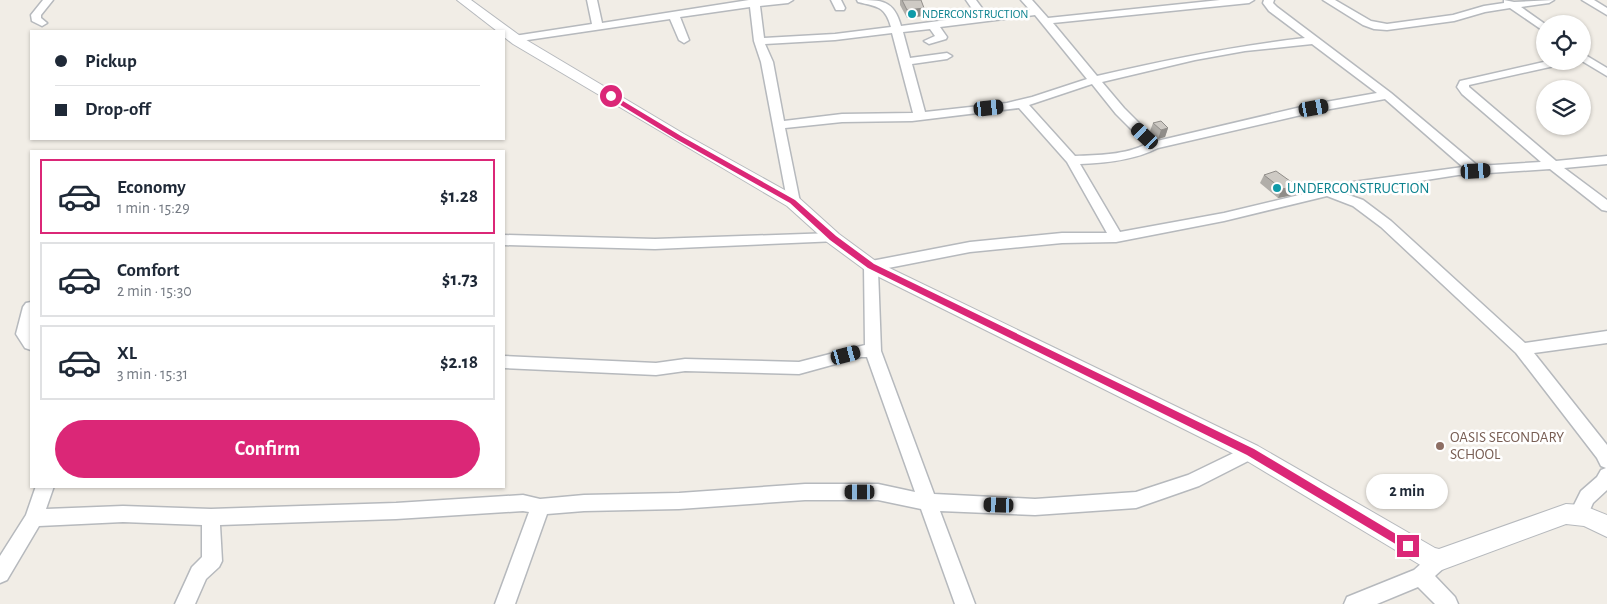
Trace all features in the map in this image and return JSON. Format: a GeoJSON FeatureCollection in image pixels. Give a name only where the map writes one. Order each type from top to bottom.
{"type":"FeatureCollection","features":[{"type":"Feature","properties":{"kind":"street"},"geometry":{"type":"LineString","coordinates":[[42,23],[36,19],[36,15],[48,0]]}},
{"type":"Feature","properties":{"kind":"street"},"geometry":{"type":"LineString","coordinates":[[464,0],[502,30]]}},
{"type":"Feature","properties":{"kind":"street"},"geometry":{"type":"LineString","coordinates":[[592,0],[597,25]]}},
{"type":"Feature","properties":{"kind":"street"},"geometry":{"type":"LineString","coordinates":[[514,39],[597,25],[674,16],[754,2],[788,0]]}},
{"type":"Feature","properties":{"kind":"street"},"geometry":{"type":"LineString","coordinates":[[862,0],[889,9],[898,31],[904,62],[920,116]]}},
{"type":"Feature","properties":{"kind":"street"},"geometry":{"type":"LineString","coordinates":[[971,0],[984,18]]}},
{"type":"Feature","properties":{"kind":"street"},"geometry":{"type":"LineString","coordinates":[[1026,0],[1120,111],[1154,145]]}},
{"type":"Feature","properties":{"kind":"street"},"geometry":{"type":"LineString","coordinates":[[759,40],[835,37],[898,31],[984,18],[1042,17],[1249,0]]}},
{"type":"Feature","properties":{"kind":"street"},"geometry":{"type":"LineString","coordinates":[[1269,0],[1268,3],[1273,8],[1387,95],[1476,171]]}},
{"type":"Feature","properties":{"kind":"street"},"geometry":{"type":"LineString","coordinates":[[1328,0],[1367,23],[1379,27],[1454,18],[1509,2],[1549,0]]}},
{"type":"Feature","properties":{"kind":"street"},"geometry":{"type":"LineString","coordinates":[[1587,0],[1607,12]]}},
{"type":"Feature","properties":{"kind":"street"},"geometry":{"type":"LineString","coordinates":[[754,2],[759,40],[766,62],[793,202]]}},
{"type":"Feature","properties":{"kind":"street"},"geometry":{"type":"LineString","coordinates":[[1509,2],[1536,22]]}},
{"type":"Feature","properties":{"kind":"street"},"geometry":{"type":"LineString","coordinates":[[674,16],[684,40]]}},
{"type":"Feature","properties":{"kind":"street"},"geometry":{"type":"LineString","coordinates":[[929,41],[942,37],[933,26]]}},
{"type":"Feature","properties":{"kind":"street"},"geometry":{"type":"LineString","coordinates":[[505,32],[678,137],[793,202],[833,238],[871,266],[1250,452],[1423,555],[1439,560]]}},
{"type":"Feature","properties":{"kind":"street"},"geometry":{"type":"LineString","coordinates":[[778,126],[842,118],[920,116],[1022,104],[1094,80],[1195,57],[1245,48],[1315,40]]}},
{"type":"Feature","properties":{"kind":"street"},"geometry":{"type":"LineString","coordinates":[[904,62],[948,56]]}},
{"type":"Feature","properties":{"kind":"street"},"geometry":{"type":"LineString","coordinates":[[1591,63],[1607,73]]}},
{"type":"Feature","properties":{"kind":"street"},"geometry":{"type":"LineString","coordinates":[[1536,67],[1464,83],[1463,87],[1466,92],[1572,181],[1607,207]]}},
{"type":"Feature","properties":{"kind":"street"},"geometry":{"type":"LineString","coordinates":[[1072,160],[1112,157],[1143,151],[1154,145],[1314,108],[1387,95]]}},
{"type":"Feature","properties":{"kind":"street"},"geometry":{"type":"LineString","coordinates":[[1022,104],[1072,160],[1116,236]]}},
{"type":"Feature","properties":{"kind":"street"},"geometry":{"type":"LineString","coordinates":[[871,266],[970,247],[1062,238],[1116,236],[1224,217],[1327,191],[1458,171],[1607,160]]}},
{"type":"Feature","properties":{"kind":"street"},"geometry":{"type":"LineString","coordinates":[[1354,186],[1358,203]]}},
{"type":"Feature","properties":{"kind":"street"},"geometry":{"type":"LineString","coordinates":[[1327,191],[1358,203],[1386,224],[1522,349],[1607,460]]}},
{"type":"Feature","properties":{"kind":"street"},"geometry":{"type":"LineString","coordinates":[[505,240],[655,244],[833,238]]}},
{"type":"Feature","properties":{"kind":"street"},"geometry":{"type":"LineString","coordinates":[[871,266],[873,351],[965,604]]}},
{"type":"Feature","properties":{"kind":"street"},"geometry":{"type":"LineString","coordinates":[[30,311],[24,334],[30,343]]}},
{"type":"Feature","properties":{"kind":"street"},"geometry":{"type":"LineString","coordinates":[[1522,349],[1607,337]]}},
{"type":"Feature","properties":{"kind":"street"},"geometry":{"type":"LineString","coordinates":[[505,362],[656,369],[685,365],[799,368],[861,351],[873,351]]}},
{"type":"Feature","properties":{"kind":"street"},"geometry":{"type":"LineString","coordinates":[[34,518],[123,514],[211,517],[396,511],[523,503],[540,508],[584,503],[678,501],[805,492],[878,492],[927,502],[1035,507],[1136,500],[1193,481],[1250,452]]}},
{"type":"Feature","properties":{"kind":"street"},"geometry":{"type":"LineString","coordinates":[[1578,513],[1587,497],[1604,482],[1607,475]]}},
{"type":"Feature","properties":{"kind":"street"},"geometry":{"type":"LineString","coordinates":[[0,574],[34,518],[44,488]]}},
{"type":"Feature","properties":{"kind":"street"},"geometry":{"type":"LineString","coordinates":[[505,604],[540,508]]}},
{"type":"Feature","properties":{"kind":"street"},"geometry":{"type":"LineString","coordinates":[[1365,602],[1421,576],[1439,560],[1553,517],[1578,513],[1594,518],[1607,528]]}},
{"type":"Feature","properties":{"kind":"street"},"geometry":{"type":"LineString","coordinates":[[184,604],[199,573],[212,561],[211,517]]}},
{"type":"Feature","properties":{"kind":"street"},"geometry":{"type":"LineString","coordinates":[[1421,576],[1448,604]]}},
{"type":"Feature","properties":{"kind":"building"},"geometry":{"type":"Polygon","coordinates":[[[902,0],[921,0],[924,8],[907,10],[902,0]]]}},
{"type":"Feature","properties":{"kind":"building"},"geometry":{"type":"Polygon","coordinates":[[[1161,121],[1168,128],[1161,130],[1153,123],[1161,121]]]}},
{"type":"Feature","properties":{"kind":"building"},"geometry":{"type":"Polygon","coordinates":[[[1276,171],[1297,186],[1282,189],[1264,175],[1276,171]]]}},
{"type":"Feature","properties":{"kind":"place","name":"NDERCONSTRUCTION"},"geometry":{"type":"Point","coordinates":[912,14]}},
{"type":"Feature","properties":{"kind":"place","name":"UNDERCONSTRUCTION"},"geometry":{"type":"Point","coordinates":[1277,188]}},
{"type":"Feature","properties":{"kind":"place","name":"OASIS SECONDARY SCHOOL"},"geometry":{"type":"Point","coordinates":[1440,446]}},
{"type":"Feature","properties":{"kind":"route"},"geometry":{"type":"LineString","coordinates":[[611,96],[678,137],[793,202],[842,246],[871,266],[1250,452],[1408,546]]}}]}
